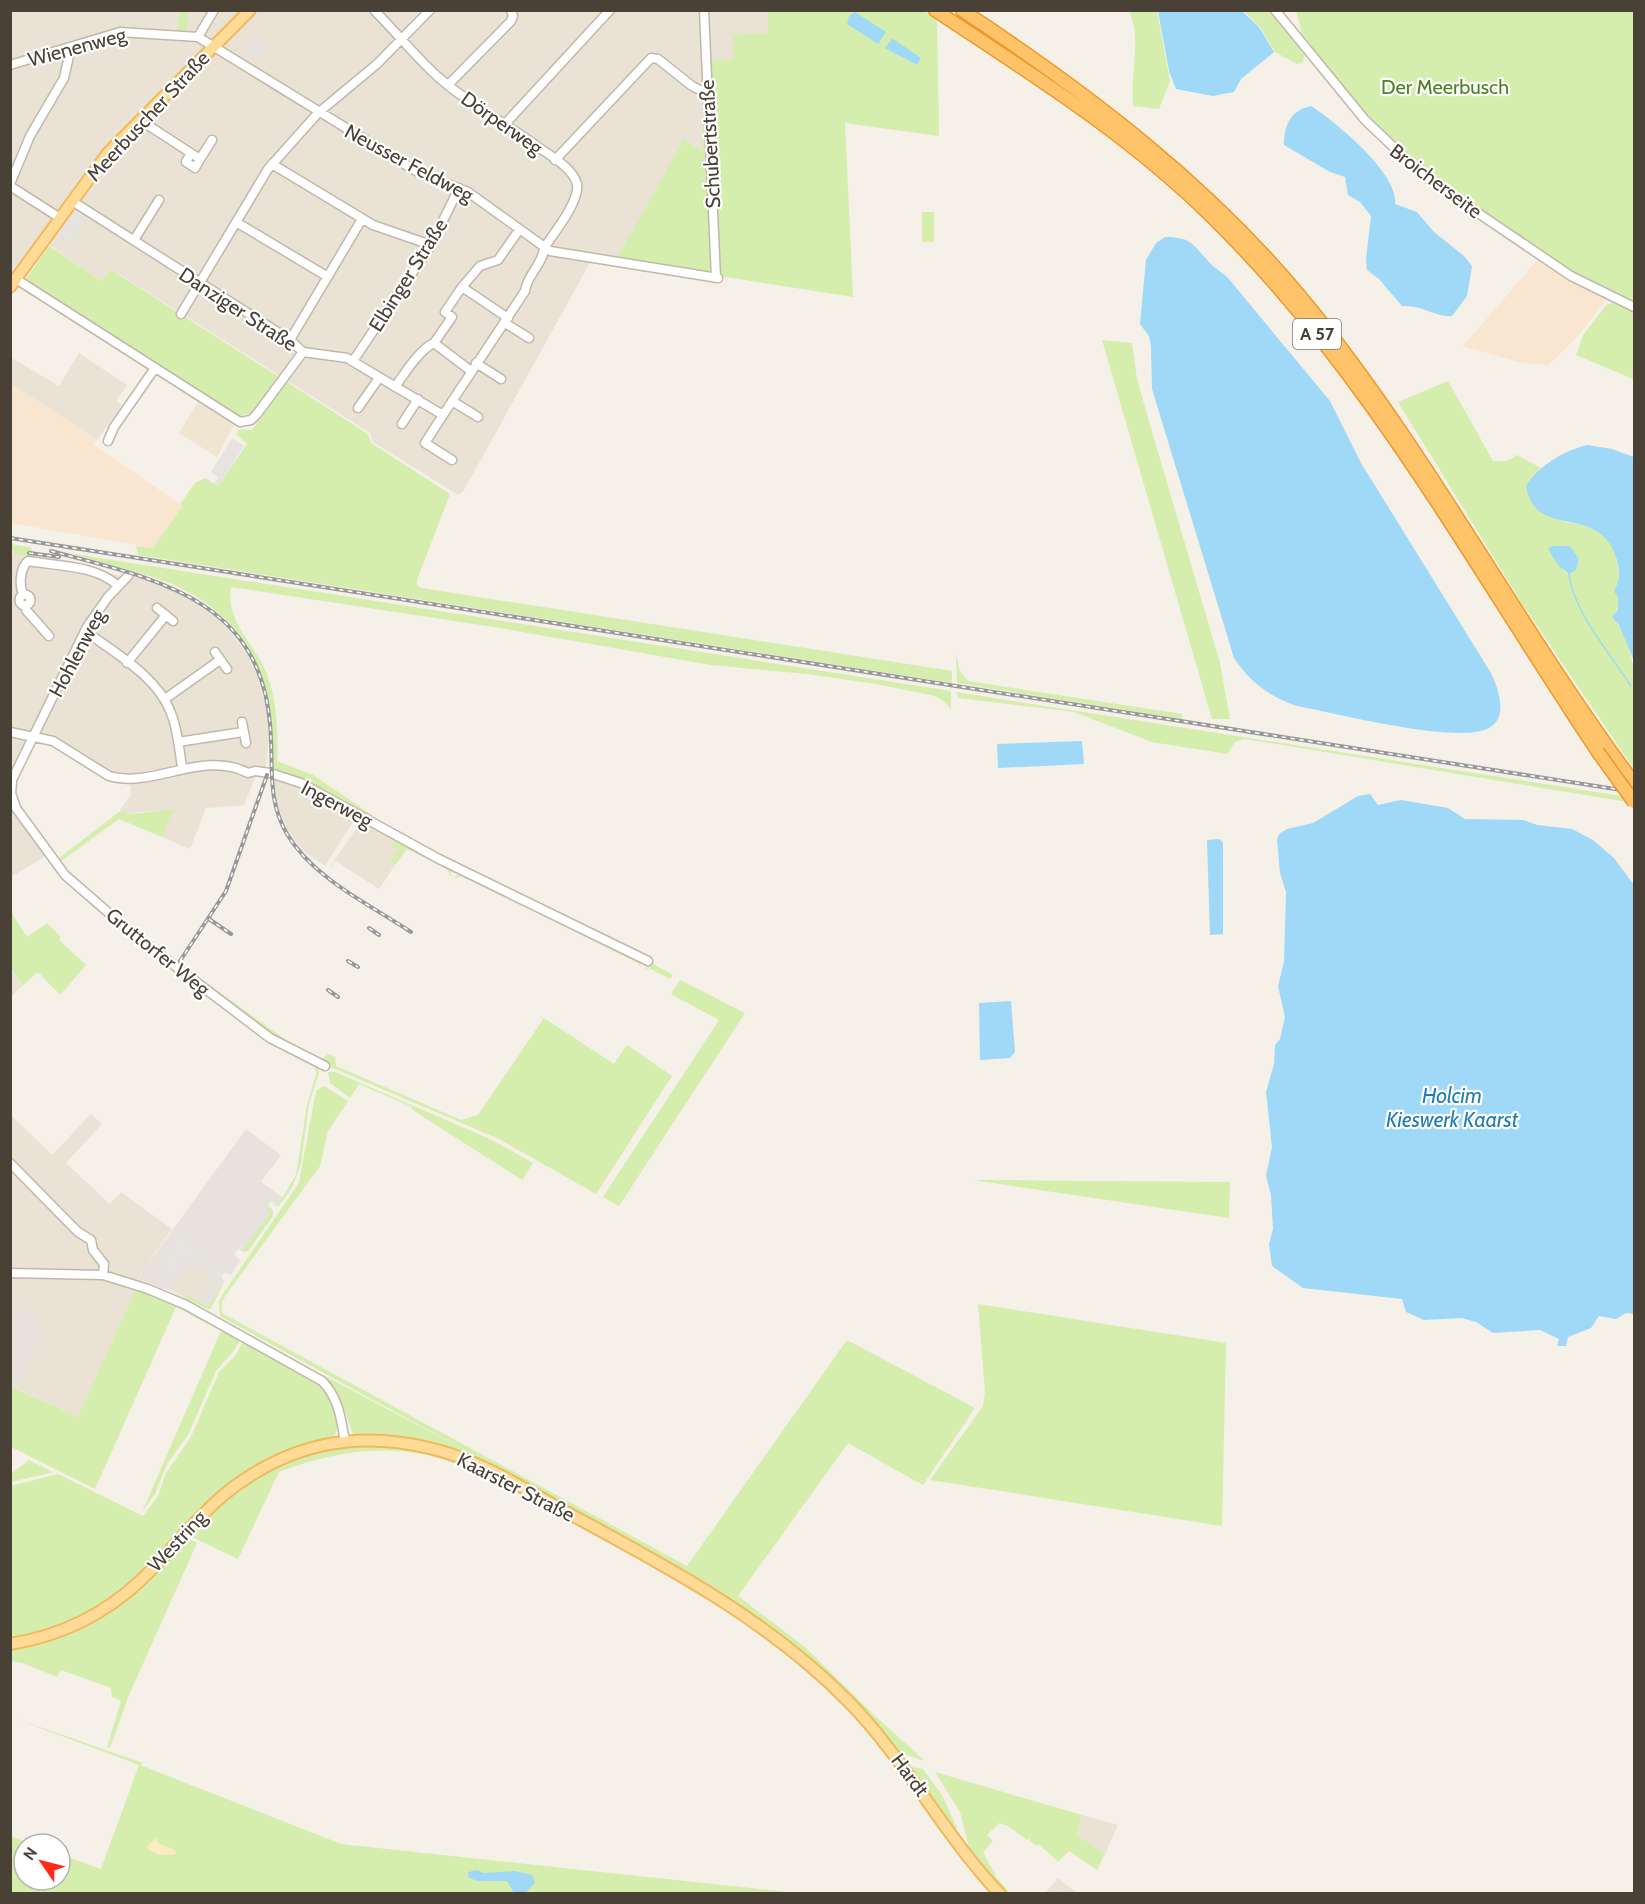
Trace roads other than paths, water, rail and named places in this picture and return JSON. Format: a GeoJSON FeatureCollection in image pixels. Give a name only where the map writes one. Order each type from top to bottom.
{"type":"FeatureCollection","features":[{"type":"Feature","properties":{"kind":"highway","name":"A 57"},"geometry":{"type":"LineString","coordinates":[[935,10],[1120,135],[1211,215],[1270,278],[1338,360],[1603,750],[1635,783]]}},
{"type":"Feature","properties":{"kind":"highway","name":"A 57"},"geometry":{"type":"LineString","coordinates":[[962,10],[1093,102],[1157,153],[1225,216],[1300,297],[1352,362],[1396,424],[1635,802]]}},
{"type":"Feature","properties":{"kind":"main road","name":"Meerbuscher Straße"},"geometry":{"type":"LineString","coordinates":[[14,283],[103,159],[250,10]]}},
{"type":"Feature","properties":{"kind":"main road","name":"Kaarster Straße"},"geometry":{"type":"LineString","coordinates":[[345,1442],[377,1440],[408,1444],[440,1450],[478,1465],[693,1581],[751,1618],[810,1665]]}},
{"type":"Feature","properties":{"kind":"main road","name":"Westring"},"geometry":{"type":"LineString","coordinates":[[10,1644],[63,1630],[113,1603],[149,1572],[211,1504],[250,1475],[299,1452],[345,1442]]}},
{"type":"Feature","properties":{"kind":"main road","name":"Hardt"},"geometry":{"type":"LineString","coordinates":[[810,1665],[886,1743],[972,1860],[1000,1893]]}},
{"type":"Feature","properties":{"kind":"street"},"geometry":{"type":"LineString","coordinates":[[213,47],[198,37],[214,10]]}},
{"type":"Feature","properties":{"kind":"street","name":"Dörperweg"},"geometry":{"type":"LineString","coordinates":[[374,10],[448,85],[497,122],[505,124],[555,160],[575,180],[577,194],[544,248]]}},
{"type":"Feature","properties":{"kind":"street"},"geometry":{"type":"LineString","coordinates":[[181,314],[272,164],[318,113],[377,64],[430,10]]}},
{"type":"Feature","properties":{"kind":"street"},"geometry":{"type":"LineString","coordinates":[[448,85],[511,21],[513,16],[511,10]]}},
{"type":"Feature","properties":{"kind":"street"},"geometry":{"type":"LineString","coordinates":[[505,124],[610,10]]}},
{"type":"Feature","properties":{"kind":"street","name":"Schubertstraße"},"geometry":{"type":"LineString","coordinates":[[704,10],[717,278]]}},
{"type":"Feature","properties":{"kind":"street","name":"Broicherseite"},"geometry":{"type":"LineString","coordinates":[[1275,10],[1365,120],[1425,177],[1571,276],[1635,308]]}},
{"type":"Feature","properties":{"kind":"street","name":"Wienenweg"},"geometry":{"type":"LineString","coordinates":[[10,65],[120,32],[198,37]]}},
{"type":"Feature","properties":{"kind":"street"},"geometry":{"type":"LineString","coordinates":[[60,218],[10,185],[21,163],[25,146],[64,78],[71,47]]}},
{"type":"Feature","properties":{"kind":"street","name":"Neusser Feldweg"},"geometry":{"type":"LineString","coordinates":[[213,47],[416,171],[468,192],[544,248],[559,253],[717,278]]}},
{"type":"Feature","properties":{"kind":"street"},"geometry":{"type":"LineString","coordinates":[[555,160],[651,58],[658,59],[692,86],[708,94]]}},
{"type":"Feature","properties":{"kind":"street"},"geometry":{"type":"LineString","coordinates":[[140,120],[191,153],[186,162],[195,168],[212,140]]}},
{"type":"Feature","properties":{"kind":"street"},"geometry":{"type":"LineString","coordinates":[[272,164],[362,219],[388,231],[430,245]]}},
{"type":"Feature","properties":{"kind":"street","name":"Elbinger Straße"},"geometry":{"type":"LineString","coordinates":[[354,361],[430,245],[459,188]]}},
{"type":"Feature","properties":{"kind":"street"},"geometry":{"type":"LineString","coordinates":[[134,240],[159,200]]}},
{"type":"Feature","properties":{"kind":"street","name":"Danziger Straße"},"geometry":{"type":"LineString","coordinates":[[72,201],[290,340],[303,352],[340,356],[354,361],[443,415]]}},
{"type":"Feature","properties":{"kind":"street"},"geometry":{"type":"LineString","coordinates":[[290,340],[362,219]]}},
{"type":"Feature","properties":{"kind":"street"},"geometry":{"type":"LineString","coordinates":[[236,222],[328,277]]}},
{"type":"Feature","properties":{"kind":"street"},"geometry":{"type":"LineString","coordinates":[[395,387],[410,365],[415,363],[427,346],[434,343],[452,317],[445,312],[462,287],[480,266],[498,260],[519,230]]}},
{"type":"Feature","properties":{"kind":"street"},"geometry":{"type":"LineString","coordinates":[[452,460],[425,443],[525,291],[526,284],[544,255],[544,248]]}},
{"type":"Feature","properties":{"kind":"street"},"geometry":{"type":"LineString","coordinates":[[14,283],[244,422],[257,414],[303,352]]}},
{"type":"Feature","properties":{"kind":"street"},"geometry":{"type":"LineString","coordinates":[[462,287],[529,338]]}},
{"type":"Feature","properties":{"kind":"street"},"geometry":{"type":"LineString","coordinates":[[434,343],[473,367],[501,379]]}},
{"type":"Feature","properties":{"kind":"street"},"geometry":{"type":"LineString","coordinates":[[108,441],[114,427],[155,368]]}},
{"type":"Feature","properties":{"kind":"street"},"geometry":{"type":"LineString","coordinates":[[358,408],[379,378]]}},
{"type":"Feature","properties":{"kind":"street"},"geometry":{"type":"LineString","coordinates":[[402,424],[418,399]]}},
{"type":"Feature","properties":{"kind":"street"},"geometry":{"type":"LineString","coordinates":[[452,401],[478,417]]}},
{"type":"Feature","properties":{"kind":"street"},"geometry":{"type":"LineString","coordinates":[[49,636],[26,610],[30,598],[23,594],[20,587],[24,566],[28,561],[83,570],[109,578],[118,586]]}},
{"type":"Feature","properties":{"kind":"street","name":"Hohlenweg"},"geometry":{"type":"LineString","coordinates":[[11,783],[85,631],[128,576]]}},
{"type":"Feature","properties":{"kind":"street"},"geometry":{"type":"LineString","coordinates":[[127,663],[170,618],[157,608]]}},
{"type":"Feature","properties":{"kind":"street"},"geometry":{"type":"LineString","coordinates":[[85,631],[156,687],[165,699],[174,722],[182,767]]}},
{"type":"Feature","properties":{"kind":"street"},"geometry":{"type":"LineString","coordinates":[[215,652],[227,669]]}},
{"type":"Feature","properties":{"kind":"street"},"geometry":{"type":"LineString","coordinates":[[165,699],[220,660]]}},
{"type":"Feature","properties":{"kind":"street"},"geometry":{"type":"LineString","coordinates":[[242,722],[246,743]]}},
{"type":"Feature","properties":{"kind":"street","name":"Ingerweg"},"geometry":{"type":"LineString","coordinates":[[10,732],[53,741],[109,776],[118,778],[138,778],[182,767],[239,769],[248,774],[255,771],[301,783],[440,859],[648,961]]}},
{"type":"Feature","properties":{"kind":"street"},"geometry":{"type":"LineString","coordinates":[[178,742],[243,732]]}},
{"type":"Feature","properties":{"kind":"street","name":"Gruttorfer Weg"},"geometry":{"type":"LineString","coordinates":[[11,783],[13,806],[65,875],[133,934],[270,1038],[326,1066]]}},
{"type":"Feature","properties":{"kind":"street"},"geometry":{"type":"LineString","coordinates":[[10,1163],[78,1233],[91,1239],[93,1250],[104,1264],[104,1275]]}},
{"type":"Feature","properties":{"kind":"street"},"geometry":{"type":"LineString","coordinates":[[10,1273],[104,1275],[179,1302],[320,1379],[335,1398],[345,1442]]}},
{"type":"Feature","properties":{"kind":"water"},"geometry":{"type":"Polygon","coordinates":[[[1158,11],[1242,11],[1259,27],[1274,52],[1241,79],[1234,92],[1213,96],[1176,89],[1169,71],[1158,11]]]}},
{"type":"Feature","properties":{"kind":"water"},"geometry":{"type":"Polygon","coordinates":[[[855,12],[886,32],[878,44],[847,24],[849,16],[855,12]]]}},
{"type":"Feature","properties":{"kind":"water"},"geometry":{"type":"Polygon","coordinates":[[[892,38],[921,58],[917,65],[885,48],[892,38]]]}},
{"type":"Feature","properties":{"kind":"water"},"geometry":{"type":"Polygon","coordinates":[[[1311,106],[1349,136],[1377,164],[1394,192],[1395,204],[1417,212],[1434,232],[1464,256],[1472,266],[1467,296],[1452,316],[1417,307],[1402,306],[1379,279],[1367,270],[1366,259],[1371,216],[1360,202],[1348,195],[1345,177],[1330,172],[1284,145],[1285,131],[1290,120],[1298,111],[1311,106]]]}},
{"type":"Feature","properties":{"kind":"water"},"geometry":{"type":"Polygon","coordinates":[[[1165,237],[1187,240],[1228,278],[1330,401],[1361,463],[1491,673],[1499,694],[1500,710],[1499,717],[1489,728],[1473,732],[1451,733],[1366,721],[1297,706],[1261,688],[1234,658],[1152,389],[1151,346],[1149,336],[1140,324],[1146,260],[1156,243],[1165,237]]]}},
{"type":"Feature","properties":{"kind":"water"},"geometry":{"type":"Polygon","coordinates":[[[1587,445],[1612,449],[1634,457],[1634,661],[1619,625],[1612,617],[1618,610],[1618,597],[1614,591],[1619,572],[1617,560],[1609,542],[1597,531],[1584,525],[1542,513],[1532,503],[1526,486],[1553,460],[1587,445]]]}},
{"type":"Feature","properties":{"kind":"water"},"geometry":{"type":"Polygon","coordinates":[[[1552,546],[1570,546],[1579,559],[1576,570],[1569,574],[1558,565],[1548,549],[1552,546]]]}},
{"type":"Feature","properties":{"kind":"water"},"geometry":{"type":"Polygon","coordinates":[[[1082,741],[1084,764],[998,768],[997,744],[1082,741]]]}},
{"type":"Feature","properties":{"kind":"water","name":"Holcim Kieswerk Kaarst"},"geometry":{"type":"Polygon","coordinates":[[[1370,794],[1378,805],[1401,800],[1448,808],[1465,819],[1523,820],[1537,825],[1572,829],[1593,840],[1614,858],[1634,885],[1634,1314],[1626,1313],[1616,1319],[1599,1316],[1591,1328],[1568,1337],[1566,1346],[1557,1346],[1559,1339],[1540,1330],[1493,1333],[1476,1322],[1462,1318],[1424,1320],[1406,1312],[1402,1299],[1303,1288],[1272,1266],[1269,1244],[1273,1229],[1271,1195],[1266,1176],[1272,1147],[1266,1092],[1274,1064],[1275,1045],[1280,1039],[1285,1017],[1278,986],[1284,962],[1286,892],[1280,873],[1277,840],[1279,834],[1287,829],[1313,823],[1358,796],[1370,794]]]}},
{"type":"Feature","properties":{"kind":"water"},"geometry":{"type":"Polygon","coordinates":[[[1220,839],[1223,843],[1223,934],[1210,935],[1207,840],[1220,839]]]}},
{"type":"Feature","properties":{"kind":"water"},"geometry":{"type":"Polygon","coordinates":[[[1011,1001],[1015,1052],[1010,1058],[980,1060],[979,1003],[1011,1001]]]}},
{"type":"Feature","properties":{"kind":"water"},"geometry":{"type":"Polygon","coordinates":[[[478,1870],[483,1873],[515,1871],[532,1875],[535,1883],[525,1893],[514,1893],[507,1881],[477,1881],[468,1877],[468,1872],[478,1870]]]}},
{"type":"Feature","properties":{"kind":"waterway"},"geometry":{"type":"LineString","coordinates":[[1569,574],[1572,588],[1585,618],[1631,686]]}},
{"type":"Feature","properties":{"kind":"railway"},"geometry":{"type":"LineString","coordinates":[[10,538],[1634,792]]}},
{"type":"Feature","properties":{"kind":"railway"},"geometry":{"type":"LineString","coordinates":[[51,551],[162,584],[195,600],[223,620],[245,647],[262,681],[270,724],[273,794],[280,821],[287,834],[298,850],[327,877],[360,901],[411,932]]}},
{"type":"Feature","properties":{"kind":"railway"},"geometry":{"type":"LineString","coordinates":[[29,553],[59,557]]}},
{"type":"Feature","properties":{"kind":"railway"},"geometry":{"type":"LineString","coordinates":[[180,961],[226,891],[267,775]]}},
{"type":"Feature","properties":{"kind":"railway"},"geometry":{"type":"LineString","coordinates":[[209,919],[231,934]]}},
{"type":"Feature","properties":{"kind":"railway"},"geometry":{"type":"LineString","coordinates":[[369,928],[379,935]]}},
{"type":"Feature","properties":{"kind":"railway"},"geometry":{"type":"LineString","coordinates":[[348,961],[358,967]]}},
{"type":"Feature","properties":{"kind":"railway"},"geometry":{"type":"LineString","coordinates":[[328,990],[338,997]]}},
{"type":"Feature","properties":{"kind":"park label","name":"Der Meerbusch"},"geometry":{"type":"Point","coordinates":[1445,87]}}]}
